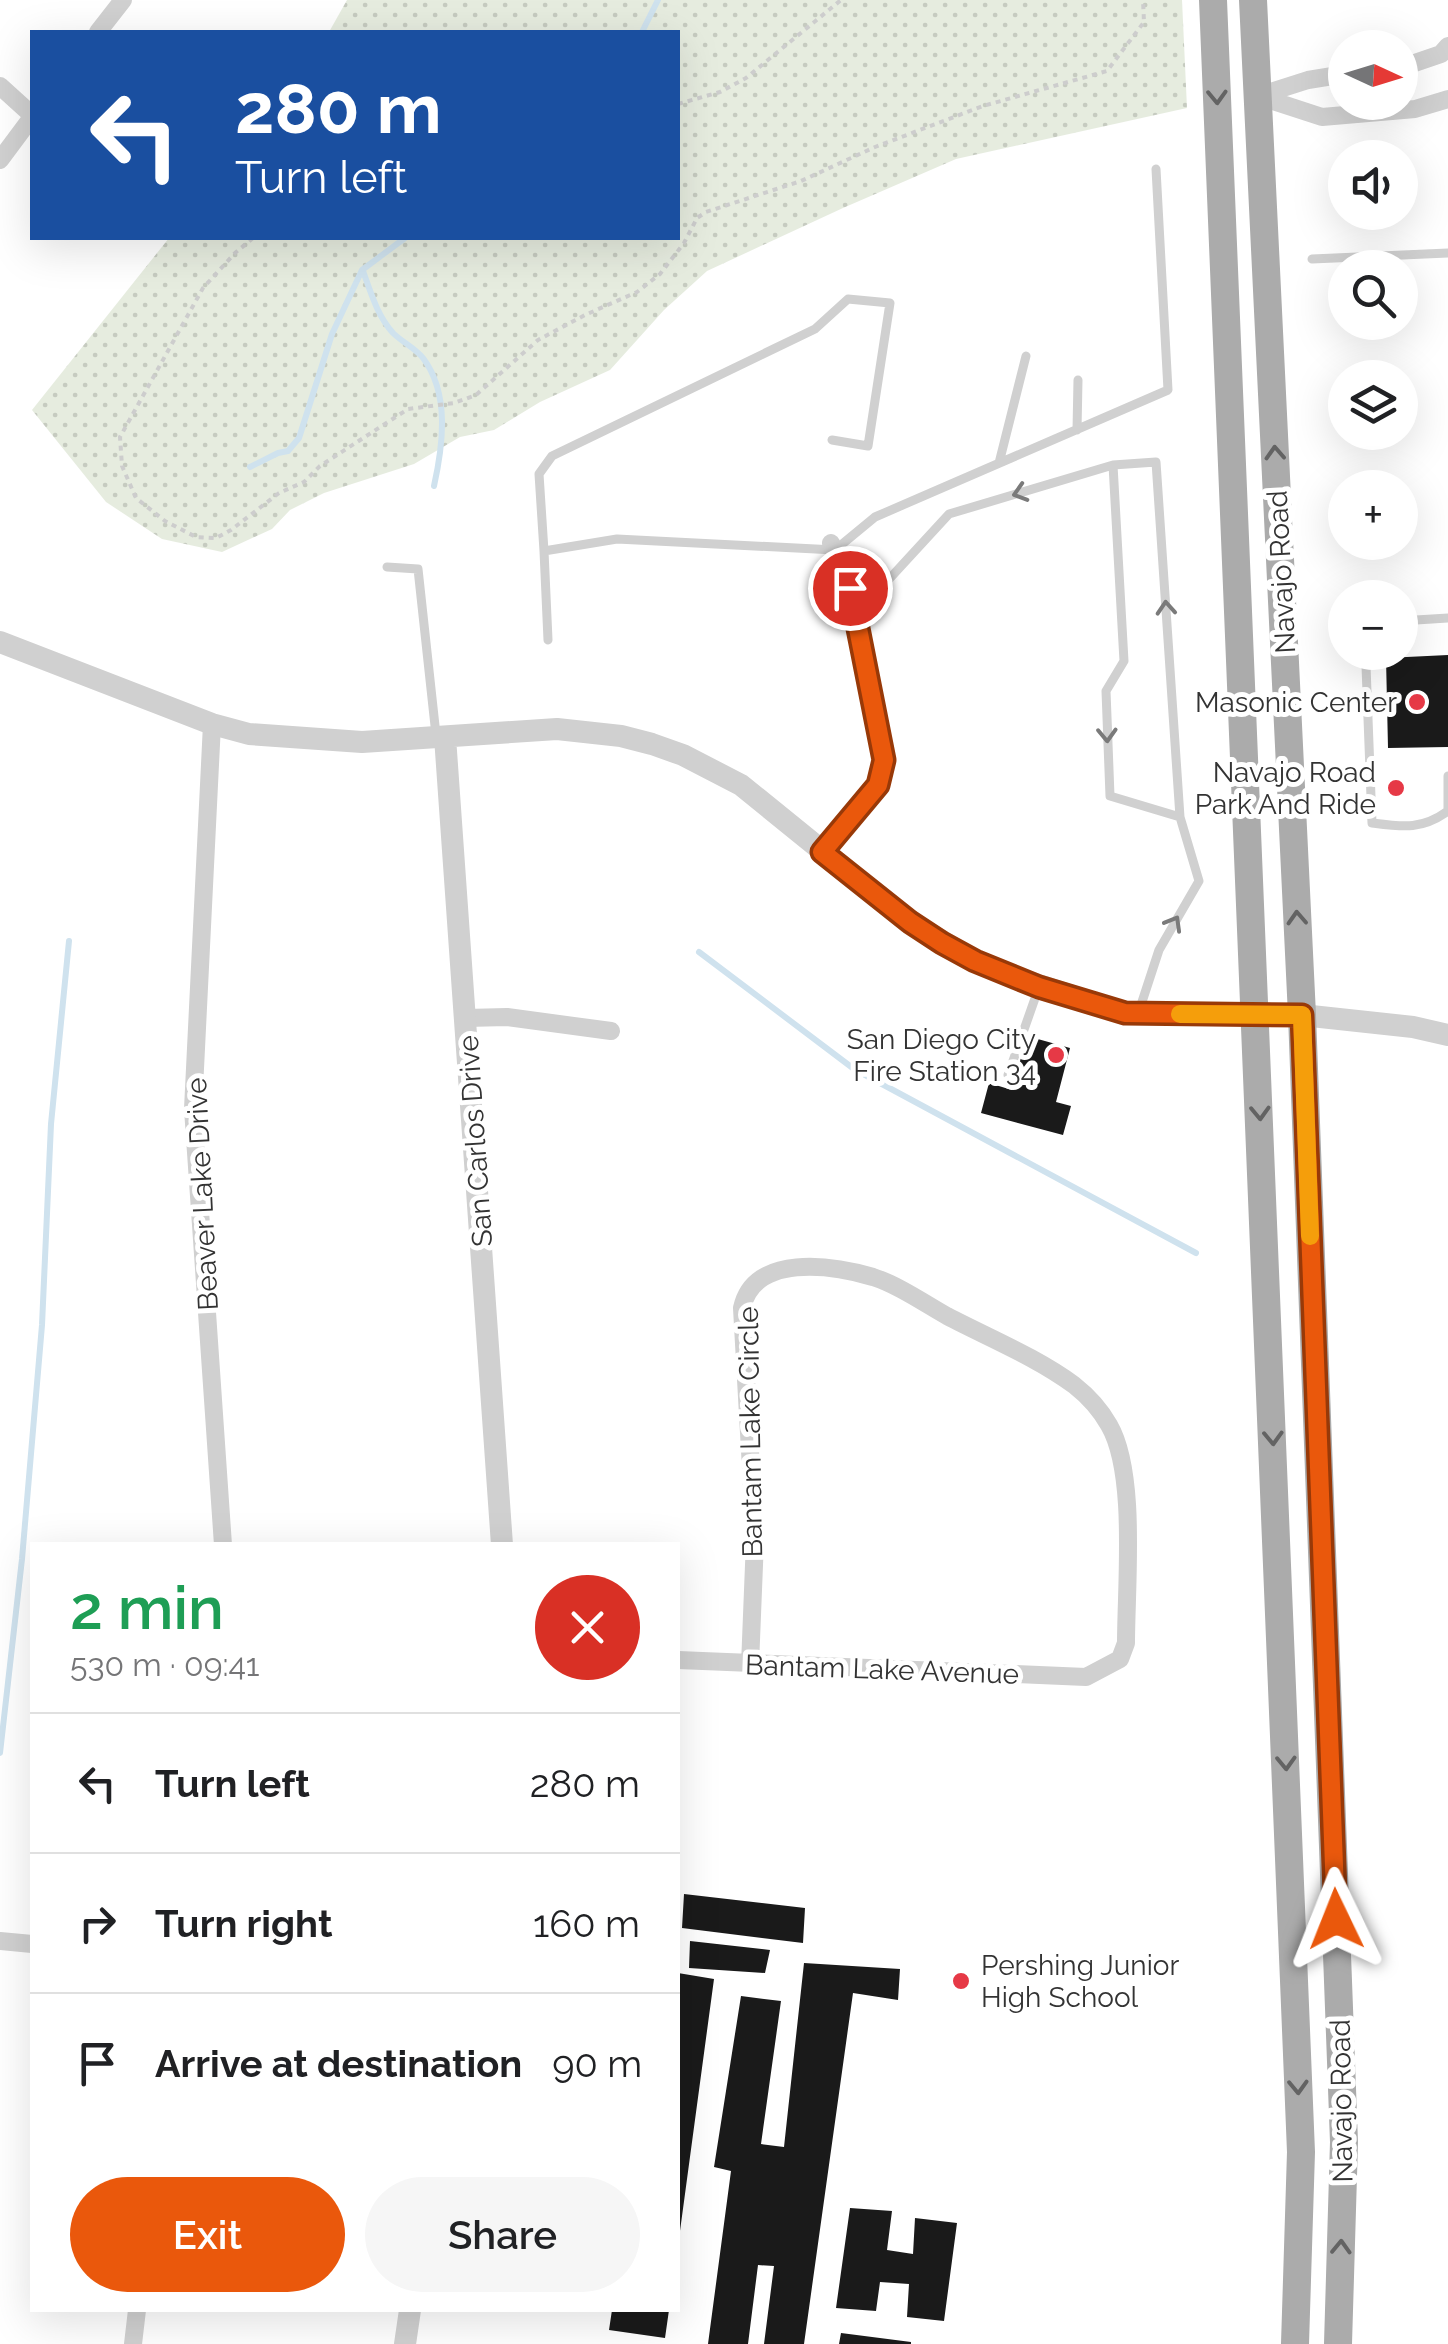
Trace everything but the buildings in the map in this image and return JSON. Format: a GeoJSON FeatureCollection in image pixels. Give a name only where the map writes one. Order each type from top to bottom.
{"type":"FeatureCollection","features":[{"type":"Feature","properties":{"kind":"main road","name":"Navajo Road"},"geometry":{"type":"LineString","coordinates":[[1212,0],[1300,2132],[1295,2344]]}},
{"type":"Feature","properties":{"kind":"main road"},"geometry":{"type":"LineString","coordinates":[[1235,0],[1240,76],[1258,96]]}},
{"type":"Feature","properties":{"kind":"main road","name":"Navajo Road"},"geometry":{"type":"LineString","coordinates":[[1253,0],[1302,1015],[1344,2142],[1338,2344]]}},
{"type":"Feature","properties":{"kind":"street"},"geometry":{"type":"LineString","coordinates":[[100,30],[122,0]]}},
{"type":"Feature","properties":{"kind":"street"},"geometry":{"type":"LineString","coordinates":[[1418,62],[1441,54],[1448,46]]}},
{"type":"Feature","properties":{"kind":"street"},"geometry":{"type":"LineString","coordinates":[[1258,96],[1328,77]]}},
{"type":"Feature","properties":{"kind":"street"},"geometry":{"type":"LineString","coordinates":[[0,86],[30,114]]}},
{"type":"Feature","properties":{"kind":"street"},"geometry":{"type":"LineString","coordinates":[[1258,96],[1328,116]]}},
{"type":"Feature","properties":{"kind":"street"},"geometry":{"type":"LineString","coordinates":[[1418,109],[1448,98]]}},
{"type":"Feature","properties":{"kind":"street"},"geometry":{"type":"LineString","coordinates":[[0,160],[30,119]]}},
{"type":"Feature","properties":{"kind":"street"},"geometry":{"type":"LineString","coordinates":[[822,852],[878,785],[884,760],[850,588],[833,546]]}},
{"type":"Feature","properties":{"kind":"street"},"geometry":{"type":"LineString","coordinates":[[0,642],[212,724],[250,734],[362,742],[557,729],[621,736],[652,744],[698,762],[741,786],[895,911],[942,943],[1039,987],[1125,1013],[1302,1015],[1412,1027],[1448,1035]]}},
{"type":"Feature","properties":{"kind":"street","name":"Beaver Lake Drive"},"geometry":{"type":"LineString","coordinates":[[212,724],[193,1109],[222,1542]]}},
{"type":"Feature","properties":{"kind":"street","name":"San Carlos Drive"},"geometry":{"type":"LineString","coordinates":[[441,737],[466,1018],[502,1542]]}},
{"type":"Feature","properties":{"kind":"street"},"geometry":{"type":"LineString","coordinates":[[466,1018],[508,1018],[610,1031]]}},
{"type":"Feature","properties":{"kind":"street","name":"Bantam Lake Circle"},"geometry":{"type":"LineString","coordinates":[[750,1665],[755,1540],[742,1308],[756,1280],[787,1268],[838,1270],[876,1278],[1056,1374],[1098,1408],[1117,1440],[1126,1476],[1126,1643],[1120,1659],[1086,1677]]}},
{"type":"Feature","properties":{"kind":"street","name":"Bantam Lake Avenue"},"geometry":{"type":"LineString","coordinates":[[680,1660],[1086,1677]]}},
{"type":"Feature","properties":{"kind":"street"},"geometry":{"type":"LineString","coordinates":[[0,1940],[30,1944]]}},
{"type":"Feature","properties":{"kind":"street"},"geometry":{"type":"LineString","coordinates":[[132,2344],[137,2312]]}},
{"type":"Feature","properties":{"kind":"street"},"geometry":{"type":"LineString","coordinates":[[405,2344],[410,2312]]}},
{"type":"Feature","properties":{"kind":"lane"},"geometry":{"type":"LineString","coordinates":[[544,551],[617,539],[833,546],[875,517],[1168,390],[1156,169]]}},
{"type":"Feature","properties":{"kind":"lane"},"geometry":{"type":"LineString","coordinates":[[1312,260],[1448,254]]}},
{"type":"Feature","properties":{"kind":"lane"},"geometry":{"type":"LineString","coordinates":[[548,640],[538,474],[552,456],[815,328],[848,299],[890,302],[868,446],[832,440]]}},
{"type":"Feature","properties":{"kind":"lane"},"geometry":{"type":"LineString","coordinates":[[999,463],[1026,356]]}},
{"type":"Feature","properties":{"kind":"lane"},"geometry":{"type":"LineString","coordinates":[[1077,430],[1078,380]]}},
{"type":"Feature","properties":{"kind":"lane"},"geometry":{"type":"LineString","coordinates":[[856,616],[948,514],[1113,464],[1156,462],[1180,817],[1199,881],[1159,950],[1138,1014]]}},
{"type":"Feature","properties":{"kind":"lane"},"geometry":{"type":"LineString","coordinates":[[1113,464],[1124,662],[1106,691],[1110,796],[1180,817]]}},
{"type":"Feature","properties":{"kind":"lane"},"geometry":{"type":"LineString","coordinates":[[387,567],[418,568],[441,737]]}},
{"type":"Feature","properties":{"kind":"lane"},"geometry":{"type":"LineString","coordinates":[[1418,620],[1448,618]]}},
{"type":"Feature","properties":{"kind":"lane"},"geometry":{"type":"LineString","coordinates":[[1366,670],[1372,823],[1418,827],[1431,824],[1448,812],[1448,776]]}},
{"type":"Feature","properties":{"kind":"lane"},"geometry":{"type":"LineString","coordinates":[[1008,1074],[1039,987]]}},
{"type":"Feature","properties":{"kind":"path"},"geometry":{"type":"LineString","coordinates":[[680,103],[720,92],[746,78],[842,0]]}},
{"type":"Feature","properties":{"kind":"path"},"geometry":{"type":"LineString","coordinates":[[250,240],[234,253],[195,300],[120,438],[125,476],[136,498],[148,510],[196,537],[216,538],[408,409],[454,403],[476,395],[538,340],[637,292],[660,274],[684,244],[696,218],[706,212],[801,182],[875,147],[982,106],[1106,71],[1144,22],[1143,0]]}},
{"type":"Feature","properties":{"kind":"shaded area"},"geometry":{"type":"Polygon","coordinates":[[[347,0],[1182,0],[1187,108],[956,159],[707,271],[664,310],[610,370],[540,402],[494,430],[460,437],[414,464],[324,493],[290,510],[272,529],[222,552],[162,539],[106,502],[32,410],[167,240],[680,240],[680,30],[330,30],[347,0]]]}},
{"type":"Feature","properties":{"kind":"waterway"},"geometry":{"type":"LineString","coordinates":[[643,30],[658,0]]}},
{"type":"Feature","properties":{"kind":"waterway"},"geometry":{"type":"LineString","coordinates":[[250,467],[288,451],[299,438],[332,334],[362,270],[402,240]]}},
{"type":"Feature","properties":{"kind":"waterway"},"geometry":{"type":"LineString","coordinates":[[363,271],[383,319],[393,333],[423,358],[437,387],[442,437],[434,486]]}},
{"type":"Feature","properties":{"kind":"waterway"},"geometry":{"type":"LineString","coordinates":[[0,1753],[42,1325],[51,1124],[69,941]]}},
{"type":"Feature","properties":{"kind":"waterway"},"geometry":{"type":"LineString","coordinates":[[699,952],[854,1069],[1196,1253]]}},
{"type":"Feature","properties":{"kind":"slow traffic"},"geometry":{"type":"LineString","coordinates":[[1180,1014],[1302,1015],[1310,1236]]}},
{"type":"Feature","properties":{"kind":"place","name":"Masonic Center"},"geometry":{"type":"Point","coordinates":[1417,702]}},
{"type":"Feature","properties":{"kind":"place","name":"Navajo Road Park And Ride"},"geometry":{"type":"Point","coordinates":[1396,788]}},
{"type":"Feature","properties":{"kind":"place","name":"San Diego City Fire Station 34"},"geometry":{"type":"Point","coordinates":[1056,1055]}},
{"type":"Feature","properties":{"kind":"place","name":"Pershing Junior High School"},"geometry":{"type":"Point","coordinates":[961,1981]}},
{"type":"Feature","properties":{"kind":"route"},"geometry":{"type":"LineString","coordinates":[[850,588],[884,760],[878,785],[822,852],[942,943],[1039,987],[1125,1013],[1302,1015],[1336,1919]]}}]}
